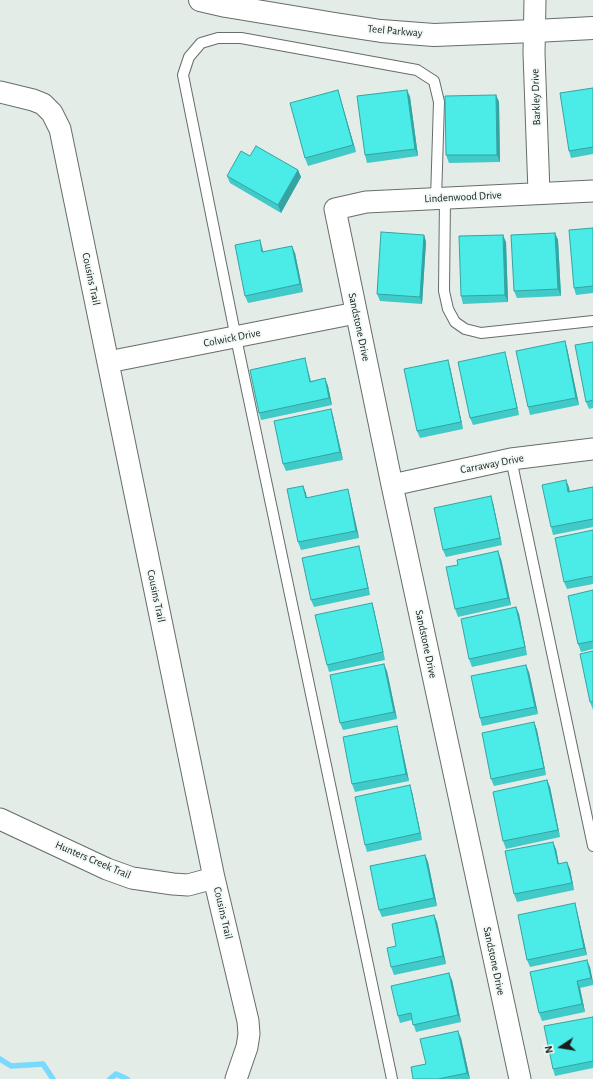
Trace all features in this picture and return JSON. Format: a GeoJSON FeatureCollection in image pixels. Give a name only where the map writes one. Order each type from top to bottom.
{"type":"FeatureCollection","features":[{"type":"Feature","properties":{"kind":"street","name":"Teel Parkway"},"geometry":{"type":"LineString","coordinates":[[200,0],[234,8],[381,31],[434,35],[535,32],[593,28]]}},
{"type":"Feature","properties":{"kind":"street","name":"Barkley Drive"},"geometry":{"type":"LineString","coordinates":[[535,0],[534,53],[539,194]]}},
{"type":"Feature","properties":{"kind":"street","name":"Cousins Trail"},"geometry":{"type":"LineString","coordinates":[[0,92],[43,104],[52,113],[60,129],[214,878],[248,1021],[248,1041],[236,1079]]}},
{"type":"Feature","properties":{"kind":"street","name":"Lindenwood Drive"},"geometry":{"type":"LineString","coordinates":[[335,209],[366,202],[593,191]]}},
{"type":"Feature","properties":{"kind":"street","name":"Sandstone Drive"},"geometry":{"type":"LineString","coordinates":[[335,209],[392,486],[520,1079]]}},
{"type":"Feature","properties":{"kind":"street","name":"Colwick Drive"},"geometry":{"type":"LineString","coordinates":[[108,362],[236,338],[356,313]]}},
{"type":"Feature","properties":{"kind":"street","name":"Carraway Drive"},"geometry":{"type":"LineString","coordinates":[[392,486],[511,459],[593,449]]}},
{"type":"Feature","properties":{"kind":"street","name":"Hunters Creek Trail"},"geometry":{"type":"LineString","coordinates":[[0,819],[107,869],[132,878],[188,885],[214,878]]}},
{"type":"Feature","properties":{"kind":"lane"},"geometry":{"type":"LineString","coordinates":[[392,1079],[236,338],[183,75],[189,57],[201,43],[218,38],[241,38],[417,70],[434,81],[439,102],[440,198],[444,291],[448,308],[455,322],[465,329],[481,333],[593,321]]}},
{"type":"Feature","properties":{"kind":"lane"},"geometry":{"type":"LineString","coordinates":[[511,459],[593,846]]}},
{"type":"Feature","properties":{"kind":"building"},"geometry":{"type":"Polygon","coordinates":[[[593,88],[593,147],[569,151],[560,93],[593,88]]]}},
{"type":"Feature","properties":{"kind":"building"},"geometry":{"type":"Polygon","coordinates":[[[338,90],[353,145],[305,158],[290,103],[338,90]]]}},
{"type":"Feature","properties":{"kind":"building"},"geometry":{"type":"Polygon","coordinates":[[[407,90],[415,149],[365,155],[357,96],[407,90]]]}},
{"type":"Feature","properties":{"kind":"building"},"geometry":{"type":"Polygon","coordinates":[[[496,95],[497,155],[446,155],[445,96],[496,95]]]}},
{"type":"Feature","properties":{"kind":"building"},"geometry":{"type":"Polygon","coordinates":[[[256,146],[298,170],[278,205],[227,176],[241,151],[250,156],[256,146]]]}},
{"type":"Feature","properties":{"kind":"building"},"geometry":{"type":"Polygon","coordinates":[[[593,228],[593,286],[574,288],[569,230],[593,228]]]}},
{"type":"Feature","properties":{"kind":"building"},"geometry":{"type":"Polygon","coordinates":[[[381,232],[424,235],[420,297],[377,294],[381,232]]]}},
{"type":"Feature","properties":{"kind":"building"},"geometry":{"type":"Polygon","coordinates":[[[555,233],[558,289],[514,291],[511,235],[555,233]]]}},
{"type":"Feature","properties":{"kind":"building"},"geometry":{"type":"Polygon","coordinates":[[[503,235],[505,295],[461,296],[459,236],[503,235]]]}},
{"type":"Feature","properties":{"kind":"building"},"geometry":{"type":"Polygon","coordinates":[[[260,240],[262,252],[292,246],[300,284],[245,296],[235,245],[260,240]]]}},
{"type":"Feature","properties":{"kind":"building"},"geometry":{"type":"Polygon","coordinates":[[[565,341],[576,398],[528,407],[516,351],[565,341]]]}},
{"type":"Feature","properties":{"kind":"building"},"geometry":{"type":"Polygon","coordinates":[[[593,342],[593,400],[586,402],[575,345],[593,342]]]}},
{"type":"Feature","properties":{"kind":"building"},"geometry":{"type":"Polygon","coordinates":[[[505,352],[517,408],[470,418],[458,362],[505,352]]]}},
{"type":"Feature","properties":{"kind":"building"},"geometry":{"type":"Polygon","coordinates":[[[305,358],[310,382],[325,378],[329,398],[259,413],[250,370],[305,358]]]}},
{"type":"Feature","properties":{"kind":"building"},"geometry":{"type":"Polygon","coordinates":[[[448,360],[461,422],[417,431],[404,369],[448,360]]]}},
{"type":"Feature","properties":{"kind":"building"},"geometry":{"type":"Polygon","coordinates":[[[331,409],[340,452],[283,464],[274,421],[331,409]]]}},
{"type":"Feature","properties":{"kind":"building"},"geometry":{"type":"Polygon","coordinates":[[[566,480],[568,492],[593,487],[593,519],[551,527],[542,485],[566,480]]]}},
{"type":"Feature","properties":{"kind":"building"},"geometry":{"type":"Polygon","coordinates":[[[303,486],[306,498],[348,489],[356,531],[298,542],[287,489],[303,486]]]}},
{"type":"Feature","properties":{"kind":"building"},"geometry":{"type":"Polygon","coordinates":[[[491,496],[500,538],[443,550],[434,508],[491,496]]]}},
{"type":"Feature","properties":{"kind":"building"},"geometry":{"type":"Polygon","coordinates":[[[593,530],[593,576],[564,582],[555,538],[593,530]]]}},
{"type":"Feature","properties":{"kind":"building"},"geometry":{"type":"Polygon","coordinates":[[[359,546],[368,588],[311,600],[302,558],[359,546]]]}},
{"type":"Feature","properties":{"kind":"building"},"geometry":{"type":"Polygon","coordinates":[[[498,551],[508,598],[455,609],[446,567],[458,565],[457,560],[498,551]]]}},
{"type":"Feature","properties":{"kind":"building"},"geometry":{"type":"Polygon","coordinates":[[[593,590],[593,641],[578,644],[568,596],[593,590]]]}},
{"type":"Feature","properties":{"kind":"building"},"geometry":{"type":"Polygon","coordinates":[[[372,603],[383,652],[327,665],[315,615],[372,603]]]}},
{"type":"Feature","properties":{"kind":"building"},"geometry":{"type":"Polygon","coordinates":[[[516,607],[525,647],[469,659],[461,619],[516,607]]]}},
{"type":"Feature","properties":{"kind":"building"},"geometry":{"type":"Polygon","coordinates":[[[593,651],[593,702],[590,702],[580,654],[593,651]]]}},
{"type":"Feature","properties":{"kind":"building"},"geometry":{"type":"Polygon","coordinates":[[[384,664],[394,712],[340,723],[330,675],[384,664]]]}},
{"type":"Feature","properties":{"kind":"building"},"geometry":{"type":"Polygon","coordinates":[[[526,665],[535,707],[480,718],[471,676],[526,665]]]}},
{"type":"Feature","properties":{"kind":"building"},"geometry":{"type":"Polygon","coordinates":[[[534,722],[544,768],[491,779],[482,733],[534,722]]]}},
{"type":"Feature","properties":{"kind":"building"},"geometry":{"type":"Polygon","coordinates":[[[397,726],[406,774],[352,784],[343,737],[397,726]]]}},
{"type":"Feature","properties":{"kind":"building"},"geometry":{"type":"Polygon","coordinates":[[[547,780],[558,830],[503,841],[493,792],[547,780]]]}},
{"type":"Feature","properties":{"kind":"building"},"geometry":{"type":"Polygon","coordinates":[[[410,785],[420,833],[365,845],[355,797],[410,785]]]}},
{"type":"Feature","properties":{"kind":"building"},"geometry":{"type":"Polygon","coordinates":[[[553,842],[558,864],[567,862],[572,883],[514,894],[505,851],[553,842]]]}},
{"type":"Feature","properties":{"kind":"building"},"geometry":{"type":"Polygon","coordinates":[[[425,855],[434,898],[379,910],[370,866],[425,855]]]}},
{"type":"Feature","properties":{"kind":"building"},"geometry":{"type":"Polygon","coordinates":[[[575,903],[584,948],[527,960],[518,915],[575,903]]]}},
{"type":"Feature","properties":{"kind":"building"},"geometry":{"type":"Polygon","coordinates":[[[434,915],[443,956],[391,967],[387,948],[396,946],[392,924],[434,915]]]}},
{"type":"Feature","properties":{"kind":"building"},"geometry":{"type":"Polygon","coordinates":[[[587,960],[591,978],[577,981],[582,1004],[539,1013],[530,972],[587,960]]]}},
{"type":"Feature","properties":{"kind":"building"},"geometry":{"type":"Polygon","coordinates":[[[449,973],[458,1015],[413,1025],[411,1013],[398,1016],[391,986],[449,973]]]}},
{"type":"Feature","properties":{"kind":"building"},"geometry":{"type":"Polygon","coordinates":[[[593,1017],[593,1061],[553,1069],[544,1026],[593,1017]]]}},
{"type":"Feature","properties":{"kind":"building"},"geometry":{"type":"Polygon","coordinates":[[[458,1031],[467,1073],[438,1079],[413,1079],[411,1067],[426,1064],[420,1039],[458,1031]]]}},
{"type":"Feature","properties":{"kind":"waterway"},"geometry":{"type":"LineString","coordinates":[[0,1059],[11,1066],[43,1064],[53,1079]]}},
{"type":"Feature","properties":{"kind":"waterway"},"geometry":{"type":"LineString","coordinates":[[110,1079],[116,1074],[127,1079]]}}]}
